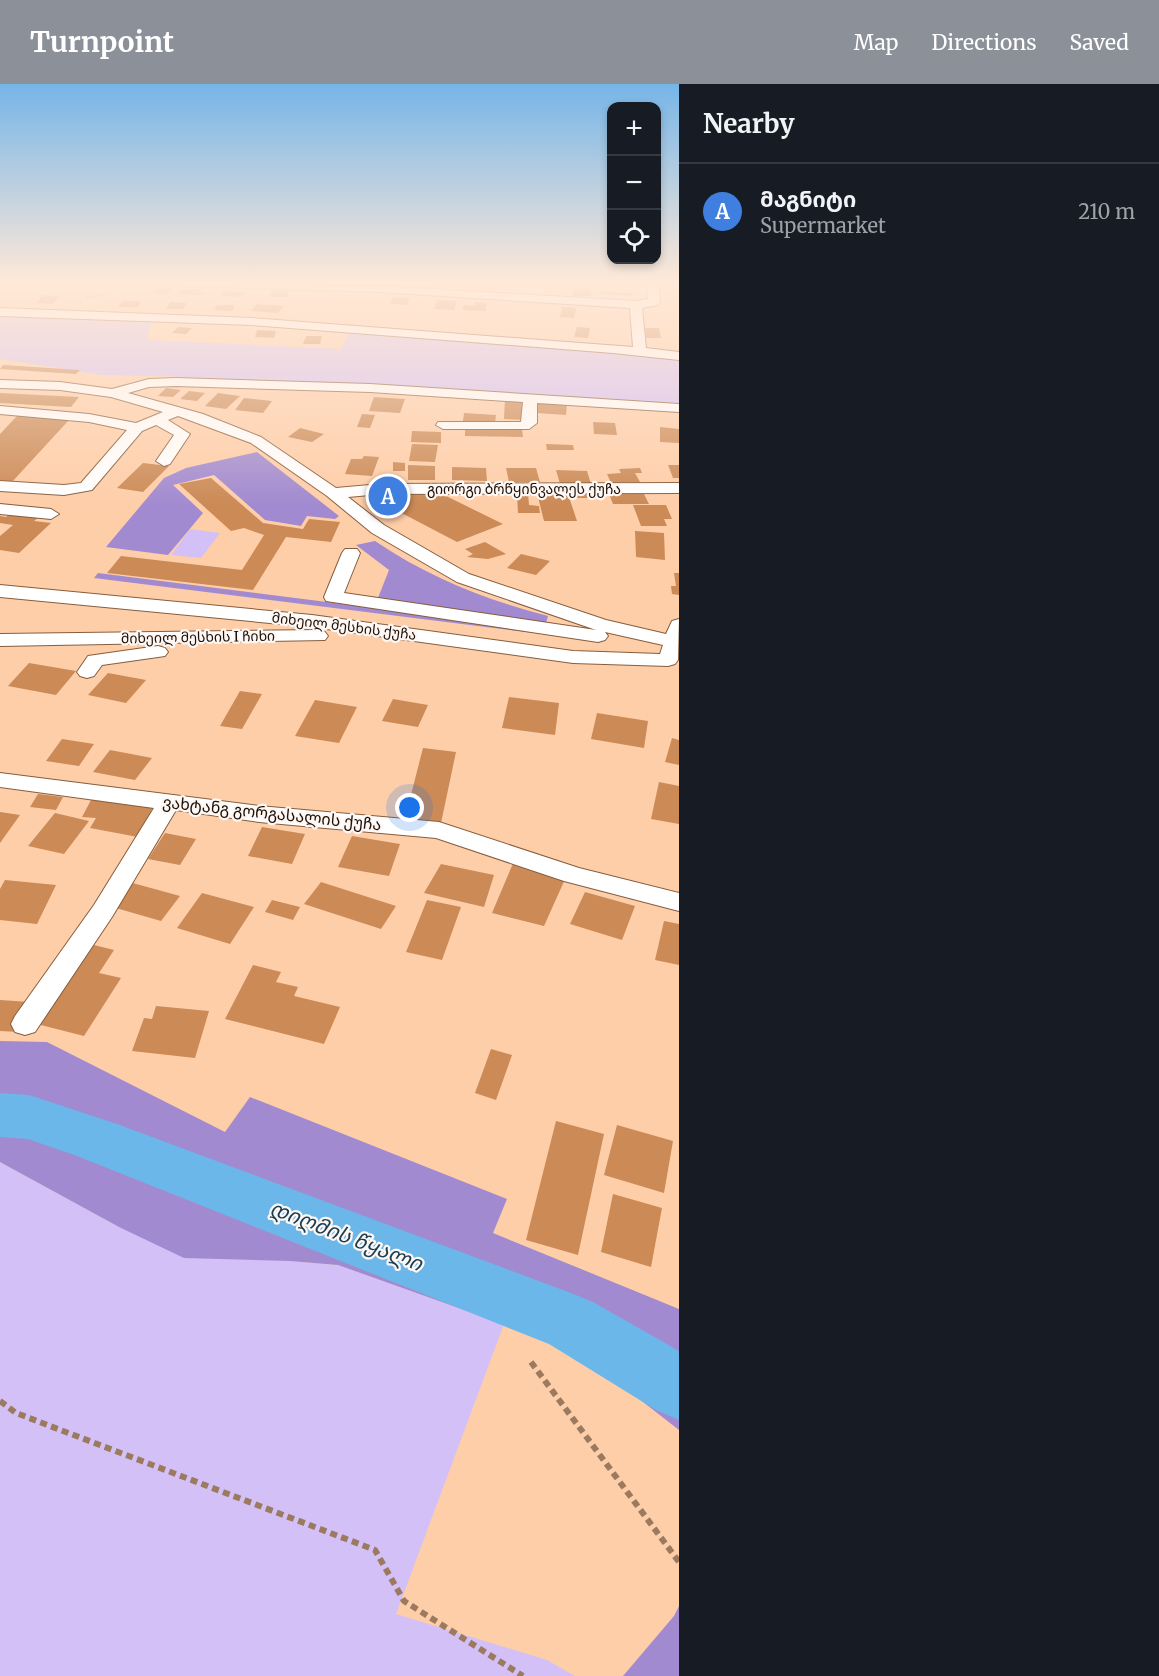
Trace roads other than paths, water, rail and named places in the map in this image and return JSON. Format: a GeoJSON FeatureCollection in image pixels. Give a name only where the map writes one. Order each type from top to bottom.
{"type":"FeatureCollection","features":[{"type":"Feature","properties":{"kind":"street"},"geometry":{"type":"LineString","coordinates":[[112,393],[149,383],[176,382],[370,388],[679,408]]}},
{"type":"Feature","properties":{"kind":"street"},"geometry":{"type":"LineString","coordinates":[[0,384],[60,386],[112,393],[198,417],[256,440],[333,493],[378,529],[463,578],[590,621],[649,638]]}},
{"type":"Feature","properties":{"kind":"street"},"geometry":{"type":"LineString","coordinates":[[443,425],[524,426],[530,423],[530,398]]}},
{"type":"Feature","properties":{"kind":"street"},"geometry":{"type":"LineString","coordinates":[[0,486],[64,490],[86,487],[137,428],[177,411]]}},
{"type":"Feature","properties":{"kind":"street"},"geometry":{"type":"LineString","coordinates":[[3,414],[89,418],[137,428]]}},
{"type":"Feature","properties":{"kind":"street"},"geometry":{"type":"LineString","coordinates":[[157,420],[183,434],[164,461]]}},
{"type":"Feature","properties":{"kind":"street","name":"გიორგი ბრწყინვალეს ქუჩა"},"geometry":{"type":"LineString","coordinates":[[333,493],[381,489],[679,488]]}},
{"type":"Feature","properties":{"kind":"street"},"geometry":{"type":"LineString","coordinates":[[0,509],[51,514]]}},
{"type":"Feature","properties":{"kind":"street"},"geometry":{"type":"LineString","coordinates":[[351,553],[333,597],[607,637],[678,639]]}},
{"type":"Feature","properties":{"kind":"street","name":"მიხეილ მესხის ქუჩა"},"geometry":{"type":"LineString","coordinates":[[0,591],[312,621],[573,657],[668,660],[678,639]]}},
{"type":"Feature","properties":{"kind":"street","name":"მიხეილ მესხის I ჩიხი"},"geometry":{"type":"LineString","coordinates":[[0,640],[327,636],[377,642],[467,641]]}},
{"type":"Feature","properties":{"kind":"street"},"geometry":{"type":"LineString","coordinates":[[87,672],[95,660],[167,651],[301,642],[377,642]]}},
{"type":"Feature","properties":{"kind":"street","name":"ვახტანგ გორგასალის ქუჩა"},"geometry":{"type":"LineString","coordinates":[[0,780],[259,814],[439,830],[573,875],[679,902]]}},
{"type":"Feature","properties":{"kind":"street"},"geometry":{"type":"LineString","coordinates":[[25,1024],[103,911],[169,802]]}},
{"type":"Feature","properties":{"kind":"waterway","name":"დიღმის წყალი"},"geometry":{"type":"LineString","coordinates":[[0,1115],[29,1117],[97,1140],[571,1323],[679,1387]]}},
{"type":"Feature","properties":{"kind":"place","name":"მაგნიტი"},"geometry":{"type":"Point","coordinates":[388,496]}}]}
